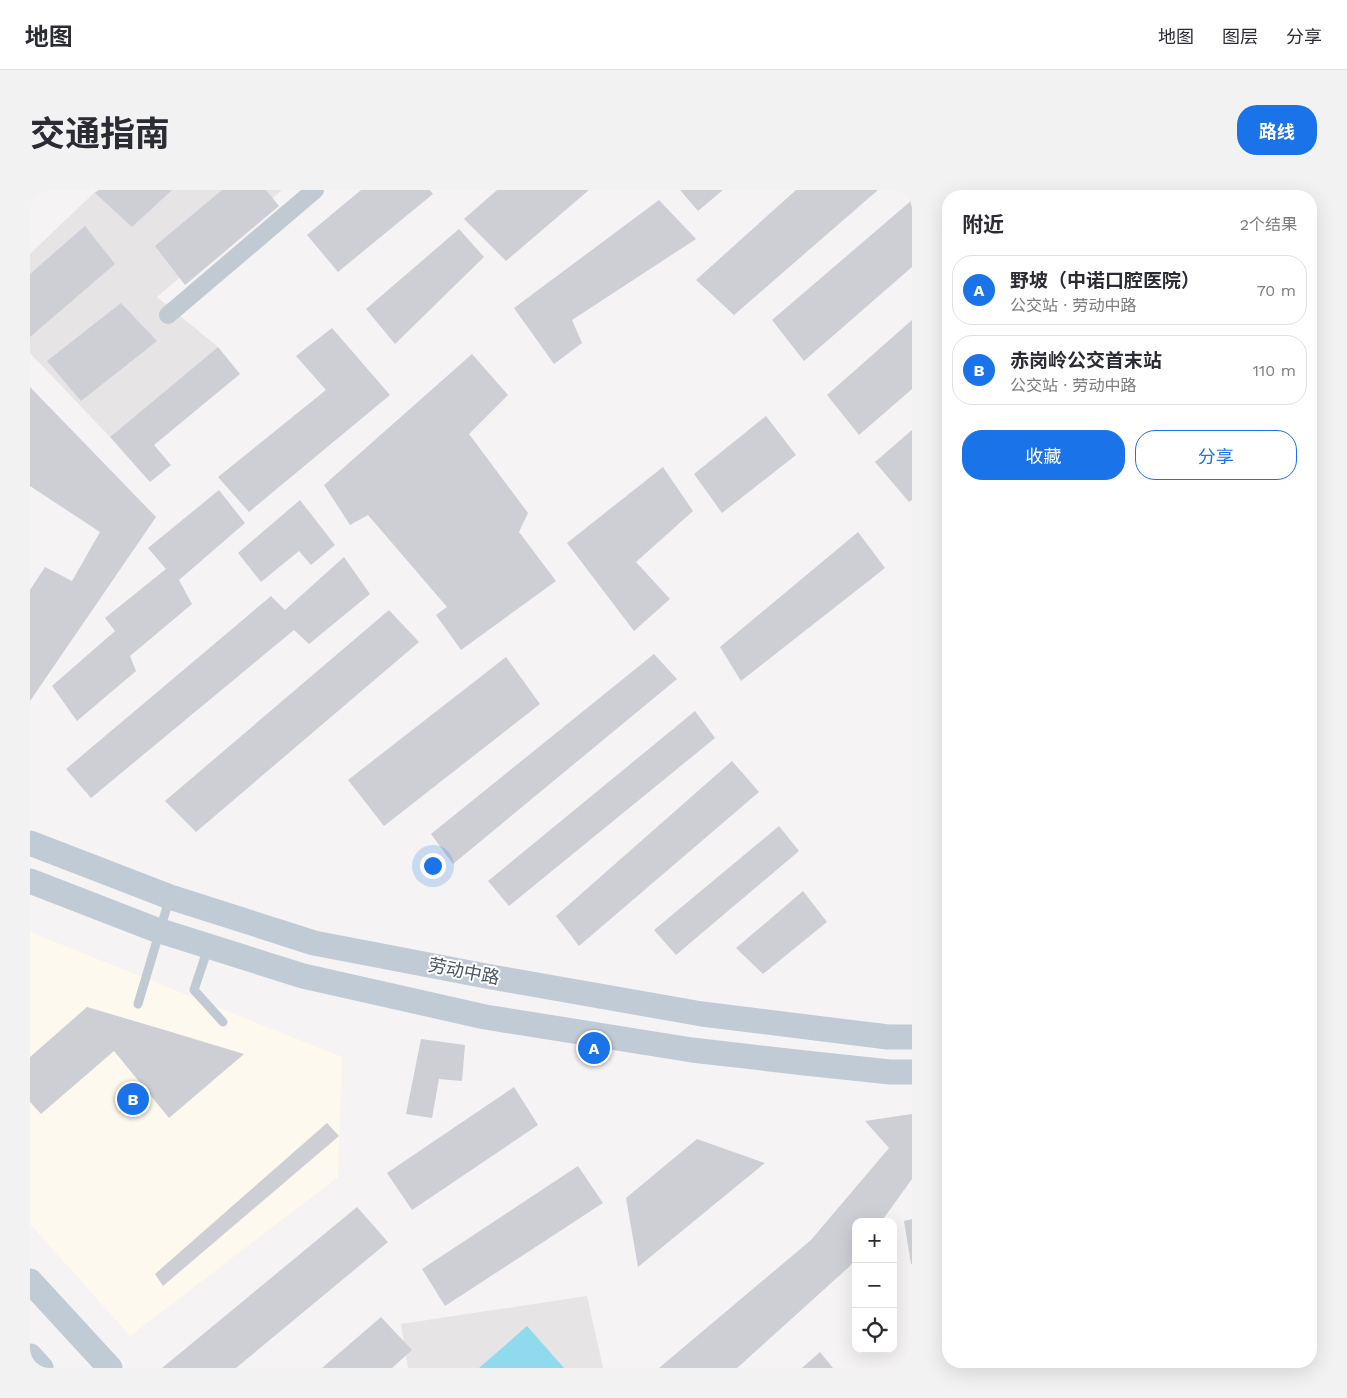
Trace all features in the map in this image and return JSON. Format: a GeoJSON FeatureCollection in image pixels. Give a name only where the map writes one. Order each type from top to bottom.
{"type":"FeatureCollection","features":[{"type":"Feature","properties":{"kind":"main road","name":"劳动中路"},"geometry":{"type":"LineString","coordinates":[[30,843],[170,897],[314,943],[486,976],[702,1014],[888,1037],[912,1037]]}},
{"type":"Feature","properties":{"kind":"main road"},"geometry":{"type":"LineString","coordinates":[[30,881],[160,931],[303,976],[485,1017],[692,1050],[890,1072],[912,1072]]}},
{"type":"Feature","properties":{"kind":"main road"},"geometry":{"type":"LineString","coordinates":[[30,1281],[110,1368]]}},
{"type":"Feature","properties":{"kind":"main road"},"geometry":{"type":"LineString","coordinates":[[30,1356],[41,1368]]}},
{"type":"Feature","properties":{"kind":"street"},"geometry":{"type":"LineString","coordinates":[[168,315],[315,190]]}},
{"type":"Feature","properties":{"kind":"lane"},"geometry":{"type":"LineString","coordinates":[[138,1004],[170,897]]}},
{"type":"Feature","properties":{"kind":"lane"},"geometry":{"type":"LineString","coordinates":[[208,946],[194,990],[223,1022]]}},
{"type":"Feature","properties":{"kind":"shaded area"},"geometry":{"type":"Polygon","coordinates":[[[97,190],[282,190],[157,297],[218,347],[110,437],[30,353],[30,254],[97,190]]]}},
{"type":"Feature","properties":{"kind":"shaded area"},"geometry":{"type":"Polygon","coordinates":[[[30,932],[342,1057],[338,1177],[130,1336],[30,1224],[30,932]]]}},
{"type":"Feature","properties":{"kind":"shaded area"},"geometry":{"type":"Polygon","coordinates":[[[587,1296],[603,1368],[408,1368],[401,1324],[587,1296]]]}},
{"type":"Feature","properties":{"kind":"water"},"geometry":{"type":"Polygon","coordinates":[[[527,1326],[564,1368],[479,1368],[527,1326]]]}},
{"type":"Feature","properties":{"kind":"building"},"geometry":{"type":"Polygon","coordinates":[[[99,190],[172,190],[132,227],[95,193],[99,190]]]}},
{"type":"Feature","properties":{"kind":"building"},"geometry":{"type":"Polygon","coordinates":[[[222,190],[266,190],[279,206],[185,285],[155,246],[222,190]]]}},
{"type":"Feature","properties":{"kind":"building"},"geometry":{"type":"Polygon","coordinates":[[[361,190],[430,190],[433,194],[338,272],[307,235],[361,190]]]}},
{"type":"Feature","properties":{"kind":"building"},"geometry":{"type":"Polygon","coordinates":[[[497,190],[589,190],[506,261],[464,219],[497,190]]]}},
{"type":"Feature","properties":{"kind":"building"},"geometry":{"type":"Polygon","coordinates":[[[680,190],[723,190],[698,211],[680,190]]]}},
{"type":"Feature","properties":{"kind":"building"},"geometry":{"type":"Polygon","coordinates":[[[796,190],[878,190],[734,315],[696,280],[796,190]]]}},
{"type":"Feature","properties":{"kind":"building"},"geometry":{"type":"Polygon","coordinates":[[[659,200],[696,239],[572,320],[582,343],[554,364],[514,308],[659,200]]]}},
{"type":"Feature","properties":{"kind":"building"},"geometry":{"type":"Polygon","coordinates":[[[912,200],[912,267],[804,361],[772,320],[912,200]]]}},
{"type":"Feature","properties":{"kind":"building"},"geometry":{"type":"Polygon","coordinates":[[[85,226],[115,264],[30,337],[30,274],[85,226]]]}},
{"type":"Feature","properties":{"kind":"building"},"geometry":{"type":"Polygon","coordinates":[[[459,229],[484,257],[395,344],[366,309],[459,229]]]}},
{"type":"Feature","properties":{"kind":"building"},"geometry":{"type":"Polygon","coordinates":[[[121,303],[157,341],[81,401],[47,361],[121,303]]]}},
{"type":"Feature","properties":{"kind":"building"},"geometry":{"type":"Polygon","coordinates":[[[912,320],[912,389],[859,435],[827,395],[912,320]]]}},
{"type":"Feature","properties":{"kind":"building"},"geometry":{"type":"Polygon","coordinates":[[[332,328],[390,395],[249,512],[218,477],[326,390],[296,356],[332,328]]]}},
{"type":"Feature","properties":{"kind":"building"},"geometry":{"type":"Polygon","coordinates":[[[218,347],[240,374],[154,445],[171,465],[150,482],[110,437],[218,347]]]}},
{"type":"Feature","properties":{"kind":"building"},"geometry":{"type":"Polygon","coordinates":[[[472,354],[508,395],[469,434],[528,513],[519,532],[556,581],[461,650],[436,615],[447,607],[368,515],[350,525],[324,485],[472,354]]]}},
{"type":"Feature","properties":{"kind":"building"},"geometry":{"type":"Polygon","coordinates":[[[30,387],[156,517],[30,701],[30,590],[45,567],[72,581],[100,532],[30,486],[30,387]]]}},
{"type":"Feature","properties":{"kind":"building"},"geometry":{"type":"Polygon","coordinates":[[[766,416],[796,455],[722,513],[694,474],[766,416]]]}},
{"type":"Feature","properties":{"kind":"building"},"geometry":{"type":"Polygon","coordinates":[[[912,430],[912,500],[909,502],[875,462],[912,430]]]}},
{"type":"Feature","properties":{"kind":"building"},"geometry":{"type":"Polygon","coordinates":[[[663,467],[693,511],[636,562],[670,599],[634,631],[567,543],[663,467]]]}},
{"type":"Feature","properties":{"kind":"building"},"geometry":{"type":"Polygon","coordinates":[[[219,490],[245,523],[179,580],[192,604],[130,656],[136,671],[77,721],[52,686],[115,631],[105,618],[166,569],[148,548],[219,490]]]}},
{"type":"Feature","properties":{"kind":"building"},"geometry":{"type":"Polygon","coordinates":[[[300,500],[335,545],[311,565],[299,551],[261,582],[238,553],[300,500]]]}},
{"type":"Feature","properties":{"kind":"building"},"geometry":{"type":"Polygon","coordinates":[[[858,532],[885,568],[741,681],[720,647],[858,532]]]}},
{"type":"Feature","properties":{"kind":"building"},"geometry":{"type":"Polygon","coordinates":[[[344,557],[370,594],[309,644],[294,630],[91,798],[66,769],[271,596],[285,610],[344,557]]]}},
{"type":"Feature","properties":{"kind":"building"},"geometry":{"type":"Polygon","coordinates":[[[389,610],[419,642],[196,832],[165,801],[389,610]]]}},
{"type":"Feature","properties":{"kind":"building"},"geometry":{"type":"Polygon","coordinates":[[[654,654],[677,679],[453,864],[431,834],[654,654]]]}},
{"type":"Feature","properties":{"kind":"building"},"geometry":{"type":"Polygon","coordinates":[[[506,657],[540,704],[384,826],[348,780],[506,657]]]}},
{"type":"Feature","properties":{"kind":"building"},"geometry":{"type":"Polygon","coordinates":[[[695,711],[715,738],[509,906],[488,881],[695,711]]]}},
{"type":"Feature","properties":{"kind":"building"},"geometry":{"type":"Polygon","coordinates":[[[732,761],[759,792],[579,946],[556,916],[732,761]]]}},
{"type":"Feature","properties":{"kind":"building"},"geometry":{"type":"Polygon","coordinates":[[[779,826],[799,851],[676,955],[654,930],[779,826]]]}},
{"type":"Feature","properties":{"kind":"building"},"geometry":{"type":"Polygon","coordinates":[[[803,891],[827,922],[763,974],[736,948],[803,891]]]}},
{"type":"Feature","properties":{"kind":"building"},"geometry":{"type":"Polygon","coordinates":[[[87,1007],[244,1054],[169,1118],[114,1051],[41,1114],[30,1102],[30,1057],[87,1007]]]}},
{"type":"Feature","properties":{"kind":"building"},"geometry":{"type":"Polygon","coordinates":[[[421,1039],[465,1045],[462,1081],[439,1079],[432,1118],[406,1114],[421,1039]]]}},
{"type":"Feature","properties":{"kind":"building"},"geometry":{"type":"Polygon","coordinates":[[[514,1087],[538,1125],[412,1210],[387,1173],[514,1087]]]}},
{"type":"Feature","properties":{"kind":"building"},"geometry":{"type":"Polygon","coordinates":[[[912,1114],[912,1179],[884,1218],[852,1218],[852,1263],[850,1266],[737,1368],[659,1368],[811,1240],[889,1148],[865,1121],[912,1114]]]}},
{"type":"Feature","properties":{"kind":"building"},"geometry":{"type":"Polygon","coordinates":[[[327,1123],[339,1136],[163,1286],[155,1274],[327,1123]]]}},
{"type":"Feature","properties":{"kind":"building"},"geometry":{"type":"Polygon","coordinates":[[[697,1139],[765,1163],[638,1267],[626,1198],[697,1139]]]}},
{"type":"Feature","properties":{"kind":"building"},"geometry":{"type":"Polygon","coordinates":[[[578,1166],[603,1203],[445,1306],[422,1269],[578,1166]]]}},
{"type":"Feature","properties":{"kind":"building"},"geometry":{"type":"Polygon","coordinates":[[[357,1207],[388,1242],[236,1368],[162,1368],[357,1207]]]}},
{"type":"Feature","properties":{"kind":"building"},"geometry":{"type":"Polygon","coordinates":[[[912,1219],[912,1264],[911,1264],[904,1221],[912,1219]]]}},
{"type":"Feature","properties":{"kind":"building"},"geometry":{"type":"Polygon","coordinates":[[[381,1317],[412,1350],[392,1368],[322,1368],[381,1317]]]}},
{"type":"Feature","properties":{"kind":"building"},"geometry":{"type":"Polygon","coordinates":[[[820,1352],[833,1368],[802,1368],[820,1352]]]}},
{"type":"Feature","properties":{"kind":"place","name":"野坡（中诺口腔医院）"},"geometry":{"type":"Point","coordinates":[594,1048]}},
{"type":"Feature","properties":{"kind":"place","name":"赤岗岭公交首末站"},"geometry":{"type":"Point","coordinates":[133,1099]}}]}
